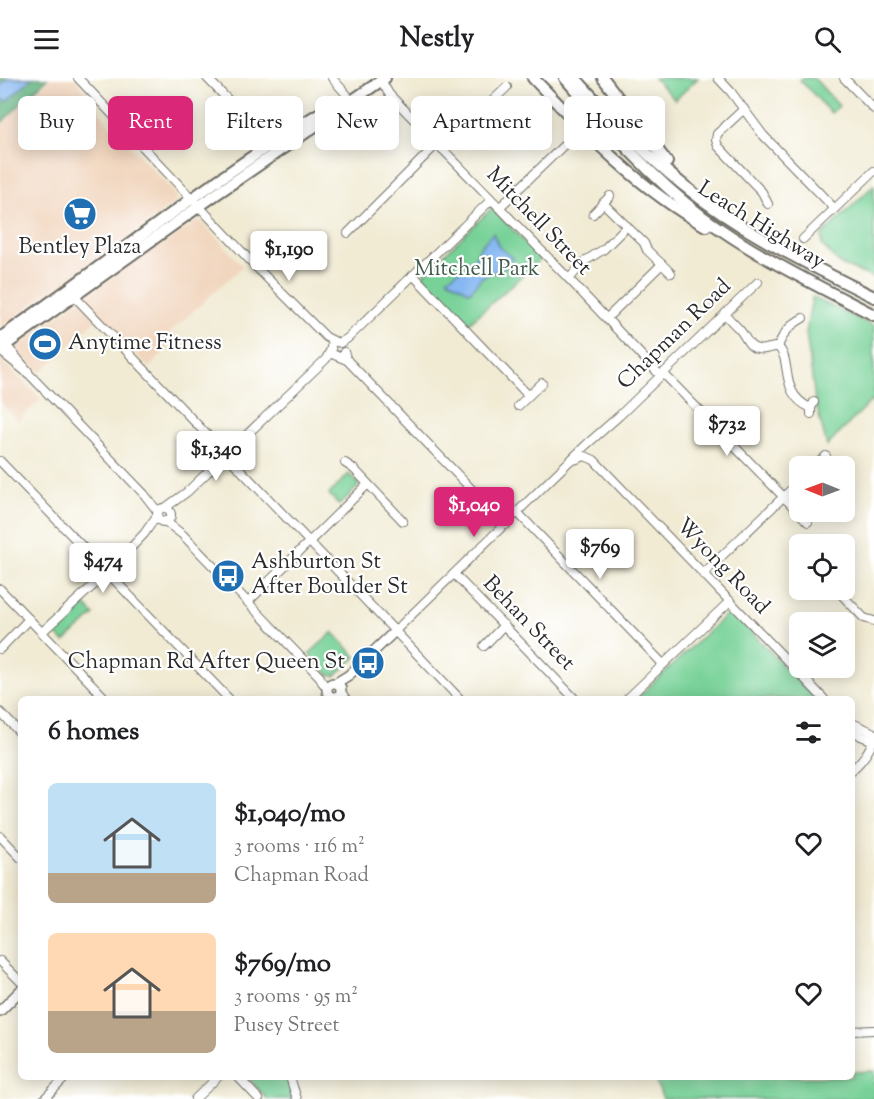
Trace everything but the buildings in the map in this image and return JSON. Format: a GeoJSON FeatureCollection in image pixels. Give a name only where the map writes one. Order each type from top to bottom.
{"type":"FeatureCollection","features":[{"type":"Feature","properties":{"kind":"highway"},"geometry":{"type":"LineString","coordinates":[[533,78],[600,145],[655,192],[693,219],[775,263]]}},
{"type":"Feature","properties":{"kind":"highway","name":"Leach Highway"},"geometry":{"type":"LineString","coordinates":[[565,78],[616,138],[669,189],[713,224],[775,263],[874,315]]}},
{"type":"Feature","properties":{"kind":"highway","name":"Leach Highway"},"geometry":{"type":"LineString","coordinates":[[576,78],[662,166],[711,207],[812,266],[874,297]]}},
{"type":"Feature","properties":{"kind":"highway"},"geometry":{"type":"LineString","coordinates":[[603,78],[660,154],[711,207]]}},
{"type":"Feature","properties":{"kind":"highway"},"geometry":{"type":"LineString","coordinates":[[1,345],[195,203],[378,80]]}},
{"type":"Feature","properties":{"kind":"highway"},"geometry":{"type":"LineString","coordinates":[[303,123],[350,94],[378,80]]}},
{"type":"Feature","properties":{"kind":"highway"},"geometry":{"type":"LineString","coordinates":[[1,345],[75,297],[262,150]]}},
{"type":"Feature","properties":{"kind":"main road","name":"Chapman Road"},"geometry":{"type":"LineString","coordinates":[[334,693],[349,675],[395,631]]}},
{"type":"Feature","properties":{"kind":"main road"},"geometry":{"type":"LineString","coordinates":[[0,1011],[18,993]]}},
{"type":"Feature","properties":{"kind":"street"},"geometry":{"type":"LineString","coordinates":[[78,78],[195,203],[506,525]]}},
{"type":"Feature","properties":{"kind":"street"},"geometry":{"type":"LineString","coordinates":[[207,78],[224,96]]}},
{"type":"Feature","properties":{"kind":"street"},"geometry":{"type":"LineString","coordinates":[[332,78],[350,94]]}},
{"type":"Feature","properties":{"kind":"street"},"geometry":{"type":"LineString","coordinates":[[338,78],[350,94]]}},
{"type":"Feature","properties":{"kind":"street"},"geometry":{"type":"LineString","coordinates":[[718,78],[763,135],[834,208]]}},
{"type":"Feature","properties":{"kind":"street"},"geometry":{"type":"LineString","coordinates":[[844,78],[874,109]]}},
{"type":"Feature","properties":{"kind":"street","name":"Mitchell Street"},"geometry":{"type":"LineString","coordinates":[[378,80],[411,116]]}},
{"type":"Feature","properties":{"kind":"street"},"geometry":{"type":"LineString","coordinates":[[497,96],[507,87]]}},
{"type":"Feature","properties":{"kind":"street"},"geometry":{"type":"LineString","coordinates":[[744,109],[717,134],[716,140],[718,146],[762,192],[768,204]]}},
{"type":"Feature","properties":{"kind":"street"},"geometry":{"type":"LineString","coordinates":[[499,208],[564,145]]}},
{"type":"Feature","properties":{"kind":"street"},"geometry":{"type":"LineString","coordinates":[[348,233],[436,150]]}},
{"type":"Feature","properties":{"kind":"street","name":"Mitchell Street"},"geometry":{"type":"LineString","coordinates":[[444,150],[789,503]]}},
{"type":"Feature","properties":{"kind":"street"},"geometry":{"type":"LineString","coordinates":[[803,239],[874,171]]}},
{"type":"Feature","properties":{"kind":"street"},"geometry":{"type":"LineString","coordinates":[[592,214],[610,196]]}},
{"type":"Feature","properties":{"kind":"street"},"geometry":{"type":"LineString","coordinates":[[42,632],[107,573],[144,534],[326,359],[338,351],[348,338],[491,200]]}},
{"type":"Feature","properties":{"kind":"street"},"geometry":{"type":"LineString","coordinates":[[603,203],[671,273]]}},
{"type":"Feature","properties":{"kind":"street"},"geometry":{"type":"LineString","coordinates":[[569,279],[585,261],[604,249],[627,226]]}},
{"type":"Feature","properties":{"kind":"street"},"geometry":{"type":"LineString","coordinates":[[607,318],[662,264]]}},
{"type":"Feature","properties":{"kind":"street"},"geometry":{"type":"LineString","coordinates":[[413,275],[528,395]]}},
{"type":"Feature","properties":{"kind":"street","name":"Chapman Road"},"geometry":{"type":"LineString","coordinates":[[395,631],[592,439],[619,416],[758,282]]}},
{"type":"Feature","properties":{"kind":"street"},"geometry":{"type":"LineString","coordinates":[[75,297],[456,696]]}},
{"type":"Feature","properties":{"kind":"street"},"geometry":{"type":"LineString","coordinates":[[724,315],[741,331],[748,344],[755,349],[765,350],[773,346],[778,347],[783,353],[790,388],[803,403],[812,408]]}},
{"type":"Feature","properties":{"kind":"street"},"geometry":{"type":"LineString","coordinates":[[778,347],[782,334],[804,317]]}},
{"type":"Feature","properties":{"kind":"street"},"geometry":{"type":"LineString","coordinates":[[1,345],[27,368],[30,375],[334,693]]}},
{"type":"Feature","properties":{"kind":"street"},"geometry":{"type":"LineString","coordinates":[[518,406],[542,383]]}},
{"type":"Feature","properties":{"kind":"street","name":"Wyong Road"},"geometry":{"type":"LineString","coordinates":[[570,462],[580,456],[588,456],[594,460],[821,696]]}},
{"type":"Feature","properties":{"kind":"street"},"geometry":{"type":"LineString","coordinates":[[0,461],[226,696]]}},
{"type":"Feature","properties":{"kind":"street"},"geometry":{"type":"LineString","coordinates":[[345,463],[404,521]]}},
{"type":"Feature","properties":{"kind":"street"},"geometry":{"type":"LineString","coordinates":[[248,602],[368,484]]}},
{"type":"Feature","properties":{"kind":"street"},"geometry":{"type":"LineString","coordinates":[[703,574],[789,491]]}},
{"type":"Feature","properties":{"kind":"street"},"geometry":{"type":"LineString","coordinates":[[518,513],[663,664]]}},
{"type":"Feature","properties":{"kind":"street","name":"Behan Street"},"geometry":{"type":"LineString","coordinates":[[454,574],[572,696]]}},
{"type":"Feature","properties":{"kind":"street"},"geometry":{"type":"LineString","coordinates":[[0,589],[103,696]]}},
{"type":"Feature","properties":{"kind":"street"},"geometry":{"type":"LineString","coordinates":[[847,600],[864,618],[874,621]]}},
{"type":"Feature","properties":{"kind":"street"},"geometry":{"type":"LineString","coordinates":[[630,696],[730,601]]}},
{"type":"Feature","properties":{"kind":"street"},"geometry":{"type":"LineString","coordinates":[[0,649],[29,619]]}},
{"type":"Feature","properties":{"kind":"street"},"geometry":{"type":"LineString","coordinates":[[484,646],[504,626]]}},
{"type":"Feature","properties":{"kind":"street"},"geometry":{"type":"LineString","coordinates":[[0,712],[18,731]]}},
{"type":"Feature","properties":{"kind":"street"},"geometry":{"type":"LineString","coordinates":[[855,725],[872,737]]}},
{"type":"Feature","properties":{"kind":"street"},"geometry":{"type":"LineString","coordinates":[[855,730],[872,737]]}},
{"type":"Feature","properties":{"kind":"street"},"geometry":{"type":"LineString","coordinates":[[855,767],[870,754],[872,737]]}},
{"type":"Feature","properties":{"kind":"street"},"geometry":{"type":"LineString","coordinates":[[0,836],[18,855]]}},
{"type":"Feature","properties":{"kind":"street"},"geometry":{"type":"LineString","coordinates":[[0,961],[18,979]]}},
{"type":"Feature","properties":{"kind":"street"},"geometry":{"type":"LineString","coordinates":[[855,1031],[874,1030]]}},
{"type":"Feature","properties":{"kind":"street"},"geometry":{"type":"LineString","coordinates":[[44,1099],[63,1080]]}},
{"type":"Feature","properties":{"kind":"street"},"geometry":{"type":"LineString","coordinates":[[195,1099],[215,1080]]}},
{"type":"Feature","properties":{"kind":"street"},"geometry":{"type":"LineString","coordinates":[[241,1080],[259,1099]]}},
{"type":"Feature","properties":{"kind":"street"},"geometry":{"type":"LineString","coordinates":[[291,1080],[297,1099]]}},
{"type":"Feature","properties":{"kind":"shaded area","name":"Bentley Plaza"},"geometry":{"type":"Polygon","coordinates":[[[51,78],[75,78],[88,96],[32,96],[51,78]]]}},
{"type":"Feature","properties":{"kind":"shaded area","name":"Bentley Plaza"},"geometry":{"type":"Polygon","coordinates":[[[96,107],[108,123],[108,150],[134,150],[174,192],[177,201],[55,292],[47,292],[4,327],[0,327],[0,126],[18,109],[18,150],[96,150],[96,107]]]}},
{"type":"Feature","properties":{"kind":"shaded area"},"geometry":{"type":"Polygon","coordinates":[[[197,221],[201,221],[243,266],[169,333],[175,339],[149,368],[100,316],[40,373],[17,350],[18,344],[154,247],[165,243],[197,221]]]}},
{"type":"Feature","properties":{"kind":"shaded area"},"geometry":{"type":"Polygon","coordinates":[[[0,359],[41,399],[18,421],[0,402],[0,359]]]}},
{"type":"Feature","properties":{"kind":"green space"},"geometry":{"type":"Polygon","coordinates":[[[0,78],[48,78],[29,96],[18,96],[18,107],[0,124],[0,78]]]}},
{"type":"Feature","properties":{"kind":"green space"},"geometry":{"type":"Polygon","coordinates":[[[654,78],[698,78],[675,100],[654,78]]]}},
{"type":"Feature","properties":{"kind":"green space"},"geometry":{"type":"Polygon","coordinates":[[[814,78],[839,106],[831,113],[800,80],[814,78]]]}},
{"type":"Feature","properties":{"kind":"green space"},"geometry":{"type":"Polygon","coordinates":[[[874,185],[874,278],[841,265],[822,245],[822,235],[874,185]]]}},
{"type":"Feature","properties":{"kind":"green space","name":"Mitchell Park"},"geometry":{"type":"Polygon","coordinates":[[[492,208],[541,259],[469,323],[422,276],[492,208]]]}},
{"type":"Feature","properties":{"kind":"green space"},"geometry":{"type":"Polygon","coordinates":[[[812,297],[874,326],[874,403],[871,401],[827,446],[815,400],[806,333],[812,297]]]}},
{"type":"Feature","properties":{"kind":"green space"},"geometry":{"type":"Polygon","coordinates":[[[349,474],[358,483],[358,487],[339,505],[329,494],[349,474]]]}},
{"type":"Feature","properties":{"kind":"green space"},"geometry":{"type":"Polygon","coordinates":[[[83,603],[94,615],[64,642],[56,634],[56,628],[83,603]]]}},
{"type":"Feature","properties":{"kind":"green space"},"geometry":{"type":"Polygon","coordinates":[[[731,610],[789,671],[789,678],[795,678],[812,696],[639,696],[731,610]]]}},
{"type":"Feature","properties":{"kind":"green space"},"geometry":{"type":"Polygon","coordinates":[[[333,632],[356,657],[335,676],[329,675],[309,654],[333,632]]]}},
{"type":"Feature","properties":{"kind":"green space"},"geometry":{"type":"Polygon","coordinates":[[[874,1071],[874,1099],[663,1099],[655,1080],[855,1080],[855,1072],[874,1071]]]}},
{"type":"Feature","properties":{"kind":"green space"},"geometry":{"type":"Polygon","coordinates":[[[251,1080],[290,1080],[295,1099],[267,1099],[251,1080]]]}},
{"type":"Feature","properties":{"kind":"water"},"geometry":{"type":"Polygon","coordinates":[[[9,78],[32,78],[6,102],[0,97],[0,86],[9,78]]]}},
{"type":"Feature","properties":{"kind":"water"},"geometry":{"type":"Polygon","coordinates":[[[493,233],[499,247],[513,258],[506,267],[482,277],[470,292],[447,279],[474,260],[481,246],[493,233]]]}},
{"type":"Feature","properties":{"kind":"place","name":"Bentley Plaza"},"geometry":{"type":"Point","coordinates":[80,214]}},
{"type":"Feature","properties":{"kind":"place","name":"Anytime Fitness"},"geometry":{"type":"Point","coordinates":[45,344]}},
{"type":"Feature","properties":{"kind":"place","name":"Ashburton St After Boulder St"},"geometry":{"type":"Point","coordinates":[228,576]}},
{"type":"Feature","properties":{"kind":"place","name":"Chapman Rd After Queen St"},"geometry":{"type":"Point","coordinates":[368,663]}}]}
